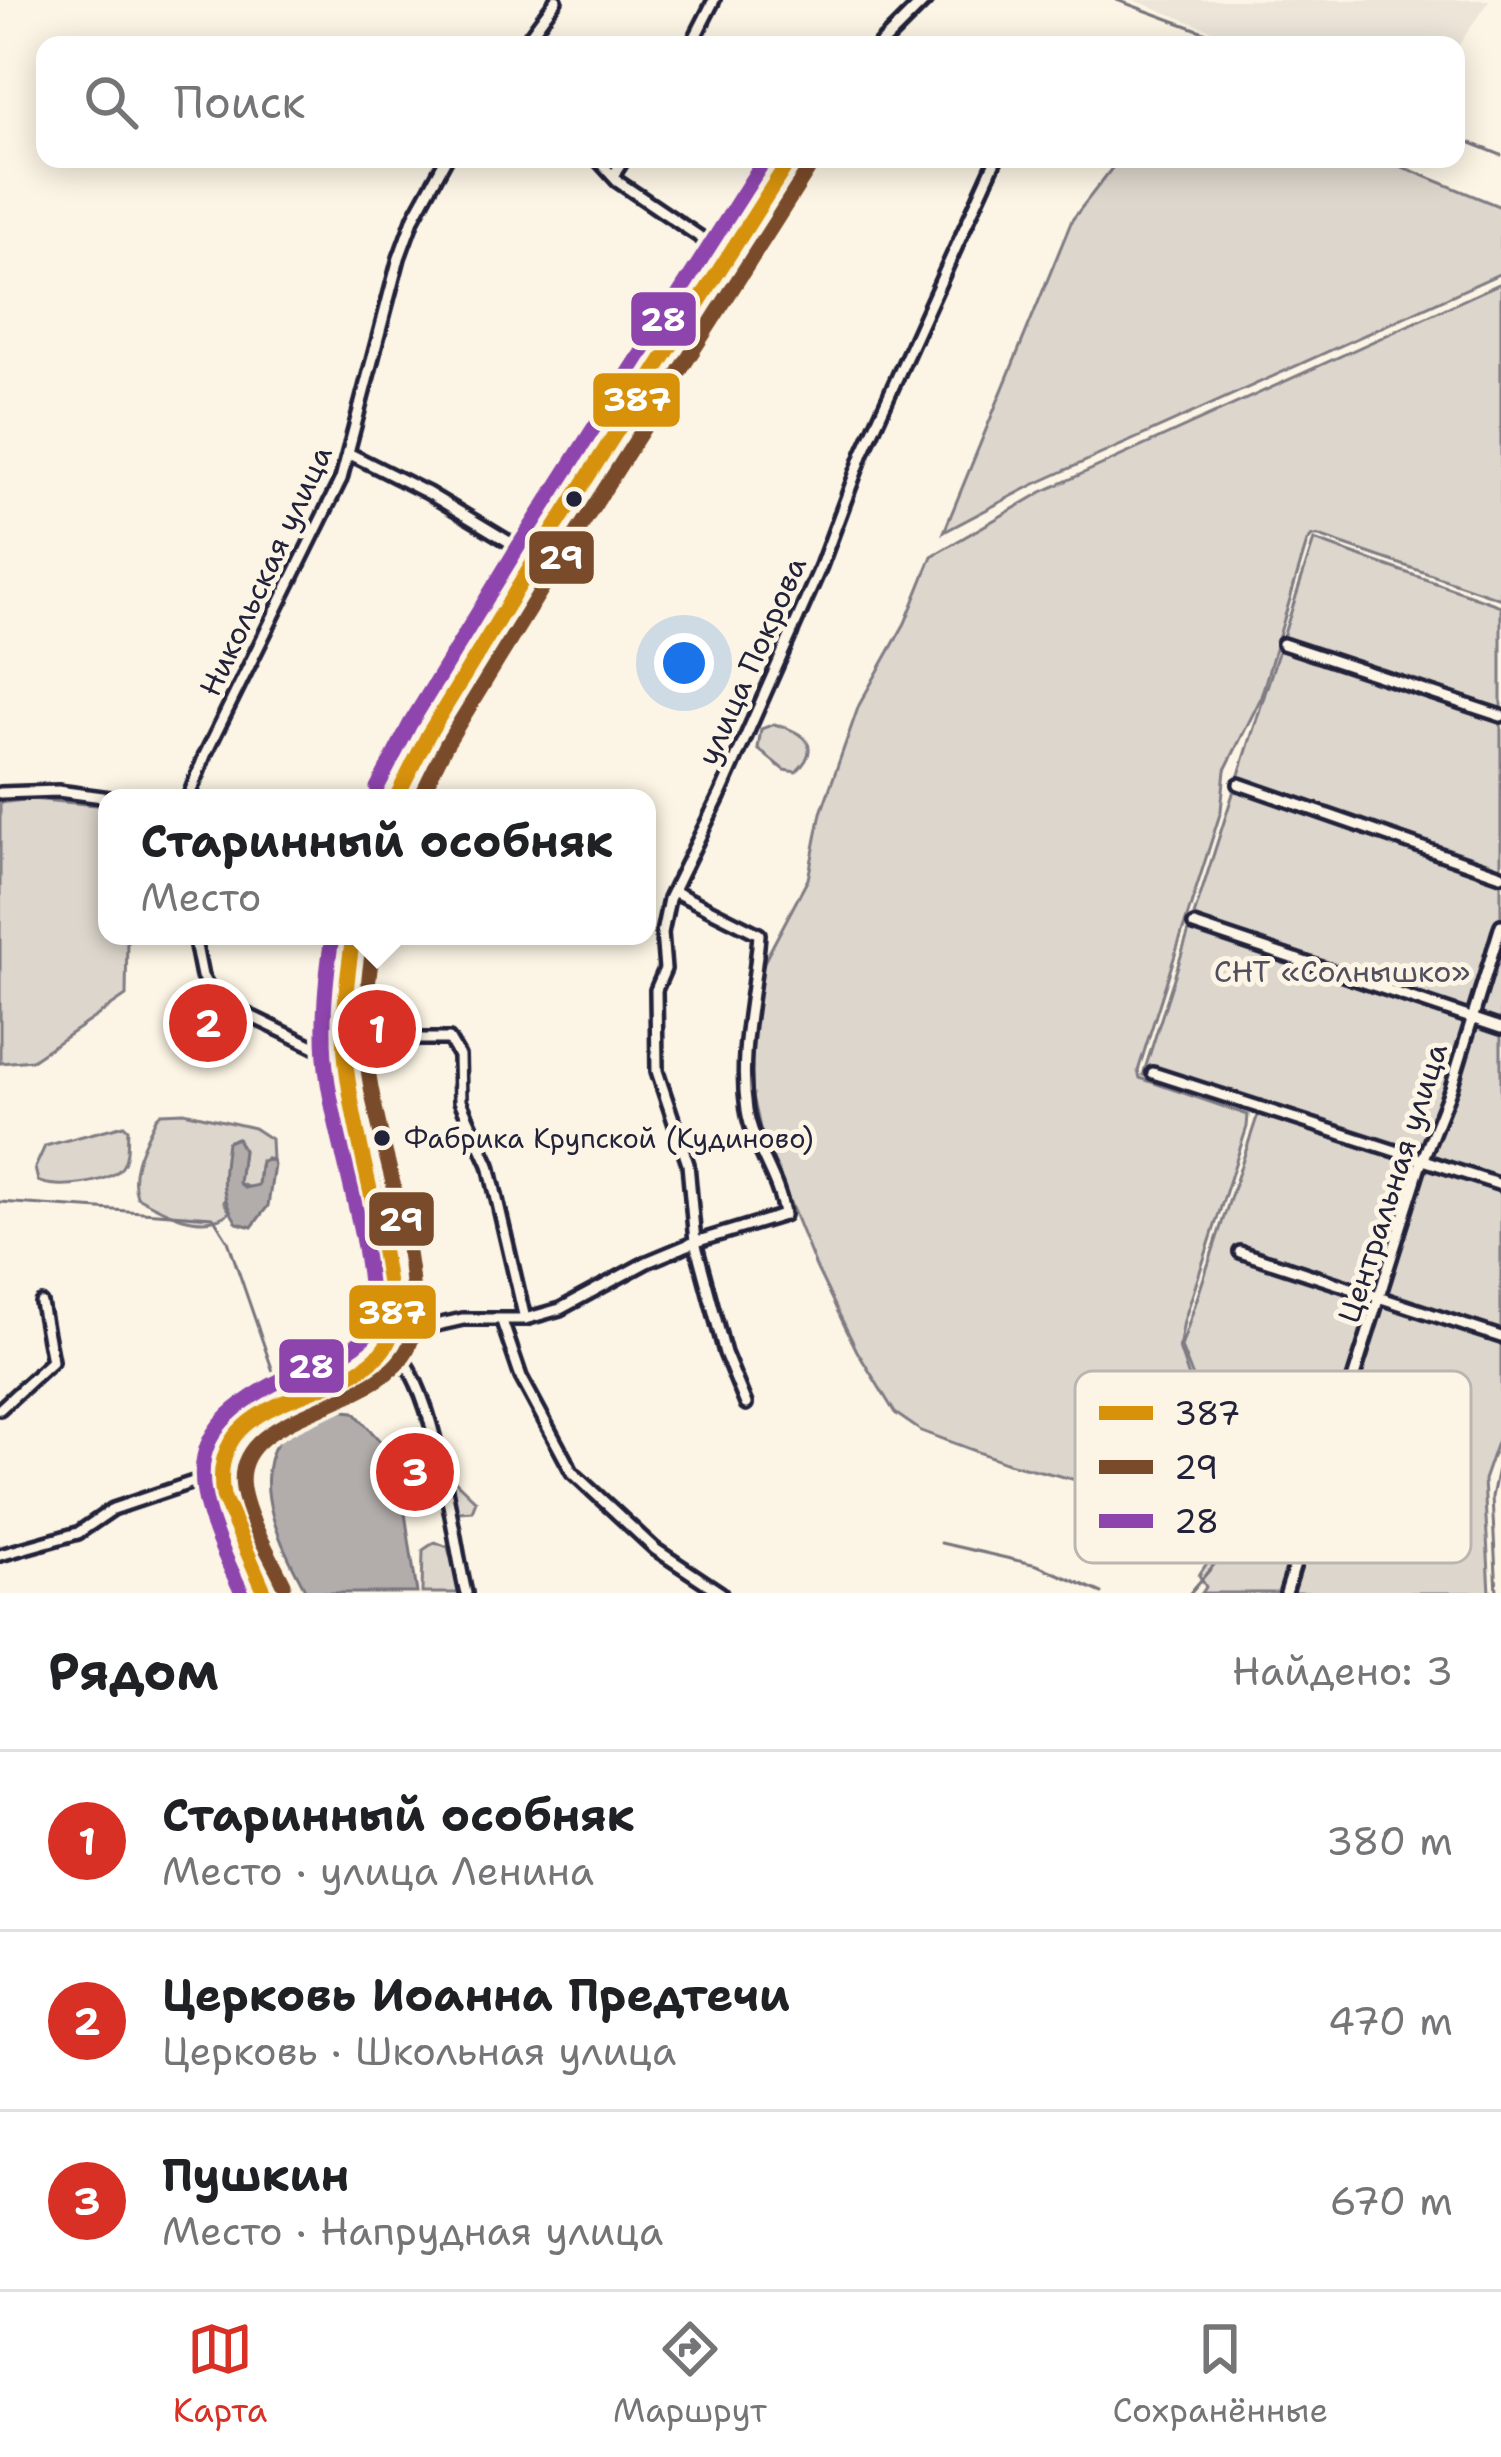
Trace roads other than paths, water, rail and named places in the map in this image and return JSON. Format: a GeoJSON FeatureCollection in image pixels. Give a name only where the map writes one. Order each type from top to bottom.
{"type":"FeatureCollection","features":[{"type":"Feature","properties":{"kind":"main road"},"geometry":{"type":"LineString","coordinates":[[888,36],[920,1]]}},
{"type":"Feature","properties":{"kind":"main road"},"geometry":{"type":"LineString","coordinates":[[400,789],[536,558],[784,168]]}},
{"type":"Feature","properties":{"kind":"main road"},"geometry":{"type":"LineString","coordinates":[[265,1593],[226,1503],[220,1473],[231,1444],[255,1420],[314,1385],[374,1363],[390,1340],[385,1249],[345,1057],[345,997],[352,945]]}},
{"type":"Feature","properties":{"kind":"street"},"geometry":{"type":"LineString","coordinates":[[530,36],[556,0]]}},
{"type":"Feature","properties":{"kind":"street"},"geometry":{"type":"LineString","coordinates":[[696,36],[714,0]]}},
{"type":"Feature","properties":{"kind":"street","name":"Никольская улица"},"geometry":{"type":"LineString","coordinates":[[192,789],[350,454],[399,258],[414,217],[441,168]]}},
{"type":"Feature","properties":{"kind":"street"},"geometry":{"type":"LineString","coordinates":[[605,168],[728,256]]}},
{"type":"Feature","properties":{"kind":"street"},"geometry":{"type":"LineString","coordinates":[[613,176],[618,168]]}},
{"type":"Feature","properties":{"kind":"street","name":"улица Покрова"},"geometry":{"type":"LineString","coordinates":[[746,1404],[725,1353],[694,1242],[688,1164],[665,1106],[654,1055],[656,990],[665,968],[662,933],[673,891],[720,795],[821,566],[863,453],[992,168]]}},
{"type":"Feature","properties":{"kind":"street"},"geometry":{"type":"LineString","coordinates":[[350,454],[428,493],[536,558]]}},
{"type":"Feature","properties":{"kind":"street"},"geometry":{"type":"LineString","coordinates":[[1283,644],[1501,716]]}},
{"type":"Feature","properties":{"kind":"street"},"geometry":{"type":"LineString","coordinates":[[1239,784],[1501,874]]}},
{"type":"Feature","properties":{"kind":"street"},"geometry":{"type":"LineString","coordinates":[[0,794],[58,791],[98,796]]}},
{"type":"Feature","properties":{"kind":"street"},"geometry":{"type":"LineString","coordinates":[[466,1593],[442,1457],[401,1352],[390,1340],[463,1319],[525,1319],[560,1310],[694,1242],[784,1215],[780,1190],[752,1133],[745,1084],[746,1019],[759,934],[673,891]]}},
{"type":"Feature","properties":{"kind":"street","name":"Центральная улица"},"geometry":{"type":"LineString","coordinates":[[1357,1371],[1501,925]]}},
{"type":"Feature","properties":{"kind":"street"},"geometry":{"type":"LineString","coordinates":[[1194,926],[1501,1028]]}},
{"type":"Feature","properties":{"kind":"street"},"geometry":{"type":"LineString","coordinates":[[196,945],[202,976],[215,998],[345,1057],[417,1039],[449,1039],[456,1048],[460,1101],[489,1165],[525,1319]]}},
{"type":"Feature","properties":{"kind":"street"},"geometry":{"type":"LineString","coordinates":[[1153,1073],[1501,1185]]}},
{"type":"Feature","properties":{"kind":"street"},"geometry":{"type":"LineString","coordinates":[[1240,1252],[1501,1337]]}},
{"type":"Feature","properties":{"kind":"street"},"geometry":{"type":"LineString","coordinates":[[0,1408],[52,1361],[41,1303]]}},
{"type":"Feature","properties":{"kind":"street"},"geometry":{"type":"LineString","coordinates":[[502,1321],[521,1377],[572,1472],[655,1549],[721,1593]]}},
{"type":"Feature","properties":{"kind":"street"},"geometry":{"type":"LineString","coordinates":[[0,1555],[78,1532],[113,1509],[220,1473]]}},
{"type":"Feature","properties":{"kind":"street","name":"Центральная улица"},"geometry":{"type":"LineString","coordinates":[[1286,1593],[1296,1563]]}},
{"type":"Feature","properties":{"kind":"waterway"},"geometry":{"type":"LineString","coordinates":[[1117,0],[1215,36]]}},
{"type":"Feature","properties":{"kind":"waterway"},"geometry":{"type":"LineString","coordinates":[[1465,141],[1501,155]]}},
{"type":"Feature","properties":{"kind":"waterway"},"geometry":{"type":"LineString","coordinates":[[0,1202],[213,1217],[228,1241],[278,1386]]}},
{"type":"Feature","properties":{"kind":"waterway"},"geometry":{"type":"LineString","coordinates":[[291,1593],[248,1506],[240,1471],[248,1452],[293,1413],[292,1407]]}},
{"type":"Feature","properties":{"kind":"waterway"},"geometry":{"type":"LineString","coordinates":[[1497,1593],[1492,1497],[1501,1454]]}},
{"type":"Feature","properties":{"kind":"waterway"},"geometry":{"type":"LineString","coordinates":[[941,1543],[1037,1565],[1102,1593]]}},
{"type":"Feature","properties":{"kind":"waterway"},"geometry":{"type":"LineString","coordinates":[[1190,1593],[1215,1563]]}},
{"type":"Feature","properties":{"kind":"place","name":"Церковь Иоанна Предтечи"},"geometry":{"type":"Point","coordinates":[208,1023]}},
{"type":"Feature","properties":{"kind":"place","name":"Старинный особняк"},"geometry":{"type":"Point","coordinates":[377,1029]}},
{"type":"Feature","properties":{"kind":"place","name":"Фабрика Крупской (Кудиново)"},"geometry":{"type":"Point","coordinates":[382,1138]}},
{"type":"Feature","properties":{"kind":"place","name":"Пушкин"},"geometry":{"type":"Point","coordinates":[415,1472]}},
{"type":"Feature","properties":{"kind":"park label","name":"СНТ «Солнышко»"},"geometry":{"type":"Point","coordinates":[1342,972]}}]}
